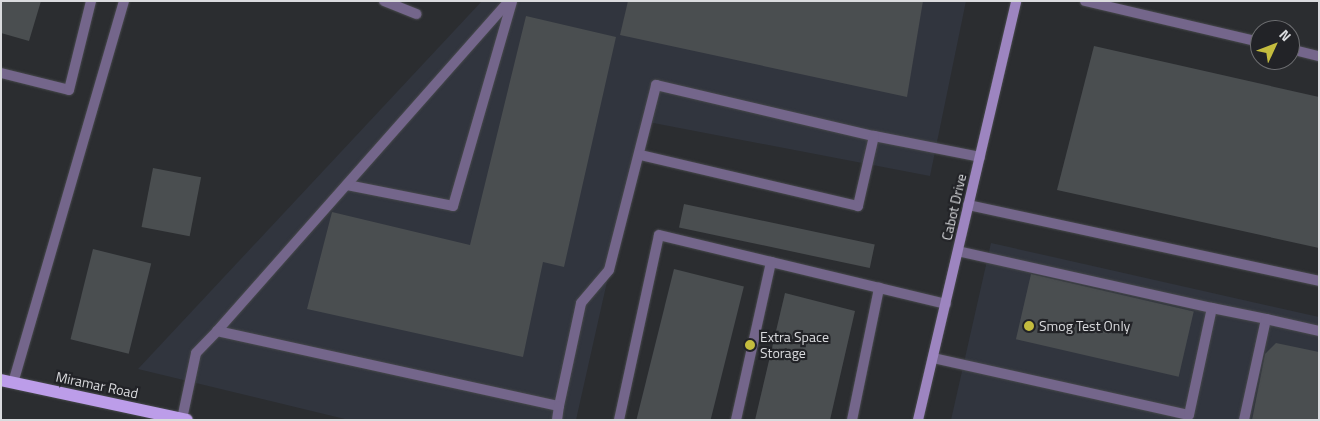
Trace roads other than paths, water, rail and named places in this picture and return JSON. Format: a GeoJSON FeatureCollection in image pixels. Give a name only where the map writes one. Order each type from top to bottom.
{"type":"FeatureCollection","features":[{"type":"Feature","properties":{"kind":"main road","name":"Miramar Road"},"geometry":{"type":"LineString","coordinates":[[7,382],[184,419]]}},
{"type":"Feature","properties":{"kind":"street","name":"Cabot Drive"},"geometry":{"type":"LineString","coordinates":[[918,420],[1016,1]]}},
{"type":"Feature","properties":{"kind":"lane"},"geometry":{"type":"LineString","coordinates":[[1,73],[69,90],[91,1]]}},
{"type":"Feature","properties":{"kind":"lane"},"geometry":{"type":"LineString","coordinates":[[7,382],[124,1]]}},
{"type":"Feature","properties":{"kind":"lane"},"geometry":{"type":"LineString","coordinates":[[384,1],[417,14]]}},
{"type":"Feature","properties":{"kind":"lane"},"geometry":{"type":"LineString","coordinates":[[347,185],[453,206],[511,1]]}},
{"type":"Feature","properties":{"kind":"lane"},"geometry":{"type":"LineString","coordinates":[[184,419],[196,353],[218,331],[511,1]]}},
{"type":"Feature","properties":{"kind":"lane"},"geometry":{"type":"LineString","coordinates":[[1085,1],[1250,40]]}},
{"type":"Feature","properties":{"kind":"lane"},"geometry":{"type":"LineString","coordinates":[[1300,51],[1319,56]]}},
{"type":"Feature","properties":{"kind":"lane"},"geometry":{"type":"LineString","coordinates":[[557,420],[581,303],[609,270],[640,155],[656,85],[874,136],[980,157]]}},
{"type":"Feature","properties":{"kind":"lane"},"geometry":{"type":"LineString","coordinates":[[640,155],[858,206],[874,136]]}},
{"type":"Feature","properties":{"kind":"lane"},"geometry":{"type":"LineString","coordinates":[[968,205],[1319,281]]}},
{"type":"Feature","properties":{"kind":"lane"},"geometry":{"type":"LineString","coordinates":[[619,420],[659,235],[946,304]]}},
{"type":"Feature","properties":{"kind":"lane"},"geometry":{"type":"LineString","coordinates":[[958,251],[1319,331]]}},
{"type":"Feature","properties":{"kind":"lane"},"geometry":{"type":"LineString","coordinates":[[736,420],[772,262]]}},
{"type":"Feature","properties":{"kind":"lane"},"geometry":{"type":"LineString","coordinates":[[852,420],[879,288]]}},
{"type":"Feature","properties":{"kind":"lane"},"geometry":{"type":"LineString","coordinates":[[933,358],[1189,415],[1212,308]]}},
{"type":"Feature","properties":{"kind":"lane"},"geometry":{"type":"LineString","coordinates":[[1244,420],[1266,319]]}},
{"type":"Feature","properties":{"kind":"lane"},"geometry":{"type":"LineString","coordinates":[[218,331],[559,406]]}},
{"type":"Feature","properties":{"kind":"place","name":"Smog Test Only"},"geometry":{"type":"Point","coordinates":[1029,326]}},
{"type":"Feature","properties":{"kind":"place","name":"Extra Space Storage"},"geometry":{"type":"Point","coordinates":[750,345]}}]}
